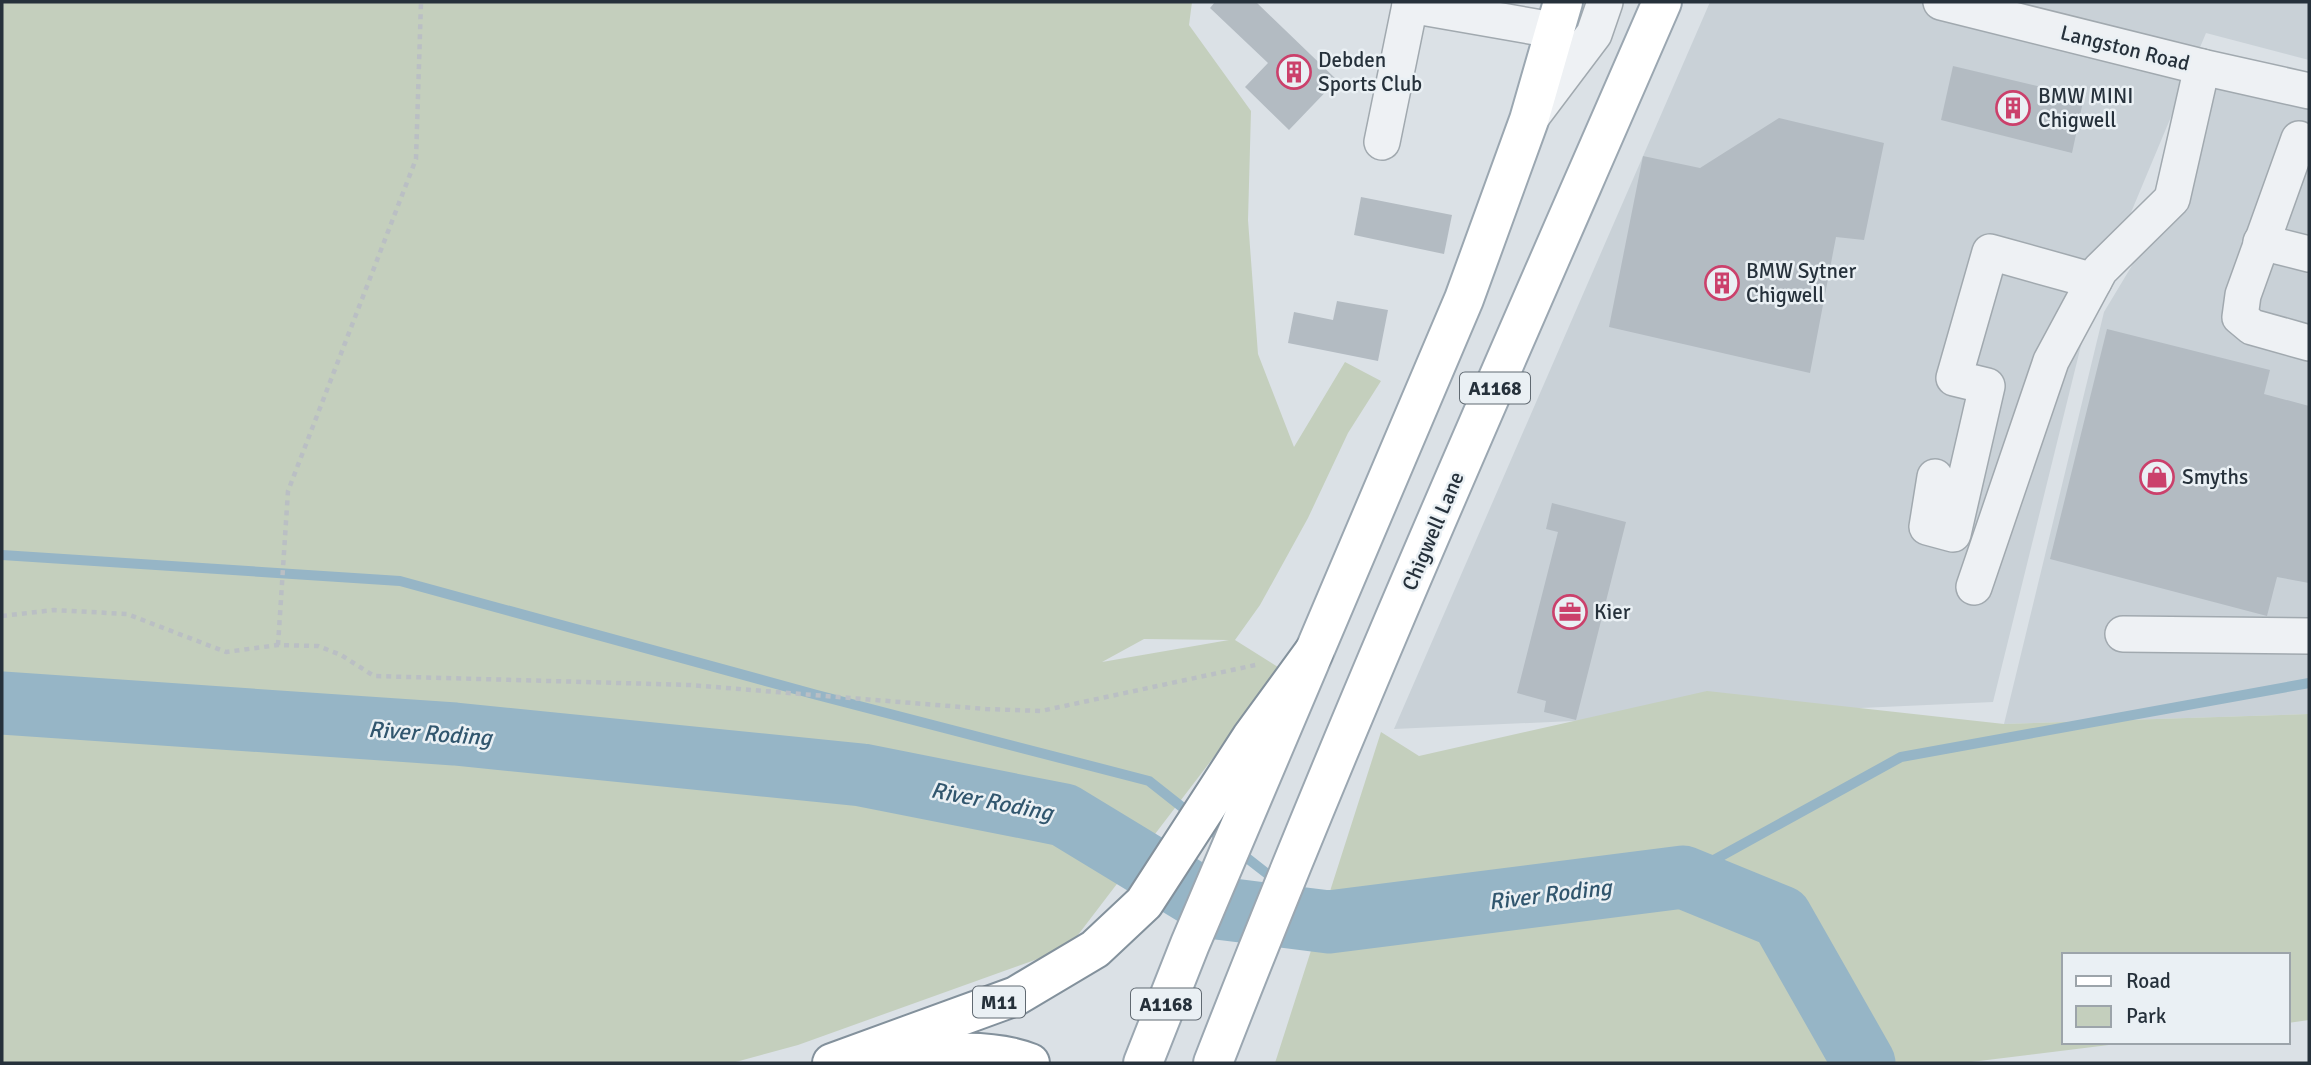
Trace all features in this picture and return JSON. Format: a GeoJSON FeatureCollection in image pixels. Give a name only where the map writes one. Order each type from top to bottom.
{"type":"FeatureCollection","features":[{"type":"Feature","properties":{"kind":"main road","name":"Chigwell Lane"},"geometry":{"type":"LineString","coordinates":[[1213,1063],[1291,866],[1448,495],[1662,2]]}},
{"type":"Feature","properties":{"kind":"main road","name":"A1168"},"geometry":{"type":"LineString","coordinates":[[1143,1063],[1190,944],[1464,299],[1529,120],[1558,16]]}},
{"type":"Feature","properties":{"kind":"main road","name":"M11"},"geometry":{"type":"LineString","coordinates":[[832,1063],[1016,996],[1095,949],[1144,903],[1251,738],[1313,653]]}},
{"type":"Feature","properties":{"kind":"main road"},"geometry":{"type":"LineString","coordinates":[[860,1063],[959,1054],[990,1054],[1030,1063]]}},
{"type":"Feature","properties":{"kind":"street"},"geometry":{"type":"LineString","coordinates":[[1529,120],[1594,34],[1605,2]]}},
{"type":"Feature","properties":{"kind":"street","name":"Langston Road"},"geometry":{"type":"LineString","coordinates":[[1941,2],[2035,14],[2202,67],[2309,91]]}},
{"type":"Feature","properties":{"kind":"street"},"geometry":{"type":"LineString","coordinates":[[1382,142],[1410,3],[1558,16]]}},
{"type":"Feature","properties":{"kind":"street"},"geometry":{"type":"LineString","coordinates":[[1974,587],[2051,361],[2100,270],[2172,200],[2202,67]]}},
{"type":"Feature","properties":{"kind":"street"},"geometry":{"type":"LineString","coordinates":[[2299,139],[2243,295],[2240,317],[2252,327],[2309,343]]}},
{"type":"Feature","properties":{"kind":"street"},"geometry":{"type":"LineString","coordinates":[[2261,242],[2309,254]]}},
{"type":"Feature","properties":{"kind":"street"},"geometry":{"type":"LineString","coordinates":[[1935,477],[1927,527],[1953,534],[1987,386],[1954,378],[1990,252],[2094,281]]}},
{"type":"Feature","properties":{"kind":"street"},"geometry":{"type":"LineString","coordinates":[[2123,634],[2309,636]]}},
{"type":"Feature","properties":{"kind":"path"},"geometry":{"type":"LineString","coordinates":[[278,645],[288,491],[415,159],[421,2]]}},
{"type":"Feature","properties":{"kind":"path"},"geometry":{"type":"LineString","coordinates":[[2,616],[54,610],[127,614],[226,652],[278,645],[318,646],[341,655],[374,676],[690,685],[1041,711],[1313,653]]}},
{"type":"Feature","properties":{"kind":"shaded area"},"geometry":{"type":"Polygon","coordinates":[[[1710,2],[2309,2],[2309,60],[2206,33],[2089,313],[1993,702],[1394,729],[1710,2]]]}},
{"type":"Feature","properties":{"kind":"shaded area"},"geometry":{"type":"Polygon","coordinates":[[[2202,67],[2309,91],[2309,714],[2004,724],[2104,312],[2172,199],[2202,67]]]}},
{"type":"Feature","properties":{"kind":"green space"},"geometry":{"type":"Polygon","coordinates":[[[2,2],[1192,2],[1189,25],[1251,111],[1248,220],[1258,354],[1294,447],[1345,362],[1381,381],[1348,433],[1308,518],[1260,605],[1235,640],[1281,669],[1068,948],[798,1045],[732,1063],[2,1063],[2,2]],[[1144,639],[1102,662],[1229,640],[1144,639]]]}},
{"type":"Feature","properties":{"kind":"green space"},"geometry":{"type":"Polygon","coordinates":[[[1707,691],[2004,724],[2309,714],[2309,1020],[2290,1023],[2290,953],[2062,953],[2062,1044],[2117,1044],[1963,1063],[1275,1063],[1381,732],[1419,756],[1707,691]]]}},
{"type":"Feature","properties":{"kind":"building","name":"Debden Sports Club"},"geometry":{"type":"Polygon","coordinates":[[[1215,2],[1256,2],[1337,80],[1289,130],[1245,87],[1268,63],[1210,8],[1215,2]]]}},
{"type":"Feature","properties":{"kind":"building","name":"BMW MINI Chigwell"},"geometry":{"type":"Polygon","coordinates":[[[1953,66],[2084,97],[2072,153],[1941,120],[1953,66]]]}},
{"type":"Feature","properties":{"kind":"building","name":"BMW Sytner Chigwell"},"geometry":{"type":"Polygon","coordinates":[[[1779,118],[1884,143],[1864,240],[1836,237],[1810,373],[1609,327],[1643,156],[1700,168],[1779,118]]]}},
{"type":"Feature","properties":{"kind":"building"},"geometry":{"type":"Polygon","coordinates":[[[1361,197],[1452,215],[1444,254],[1354,235],[1361,197]]]}},
{"type":"Feature","properties":{"kind":"building"},"geometry":{"type":"Polygon","coordinates":[[[1337,301],[1388,310],[1378,361],[1288,343],[1294,312],[1333,320],[1337,301]]]}},
{"type":"Feature","properties":{"kind":"building","name":"Smyths"},"geometry":{"type":"Polygon","coordinates":[[[2107,329],[2270,370],[2264,394],[2309,406],[2309,583],[2277,577],[2267,616],[2050,559],[2107,329]]]}},
{"type":"Feature","properties":{"kind":"building","name":"Kier"},"geometry":{"type":"Polygon","coordinates":[[[1552,503],[1626,522],[1576,720],[1544,712],[1546,701],[1517,693],[1558,532],[1546,529],[1552,503]]]}},
{"type":"Feature","properties":{"kind":"waterway"},"geometry":{"type":"LineString","coordinates":[[2,555],[400,581],[817,695],[1149,781],[1225,841]]}},
{"type":"Feature","properties":{"kind":"waterway"},"geometry":{"type":"LineString","coordinates":[[1683,877],[1901,757],[2309,683]]}},
{"type":"Feature","properties":{"kind":"waterway","name":"River Roding"},"geometry":{"type":"LineString","coordinates":[[2,703],[455,734],[862,775],[1064,815],[1217,908],[1329,922],[1683,877],[1781,917],[1864,1063]]}},
{"type":"Feature","properties":{"kind":"waterway"},"geometry":{"type":"LineString","coordinates":[[1238,851],[1329,922]]}},
{"type":"Feature","properties":{"kind":"place","name":"Debden Sports Club"},"geometry":{"type":"Point","coordinates":[1294,72]}},
{"type":"Feature","properties":{"kind":"place","name":"BMW MINI Chigwell"},"geometry":{"type":"Point","coordinates":[2013,108]}},
{"type":"Feature","properties":{"kind":"place","name":"BMW Sytner Chigwell"},"geometry":{"type":"Point","coordinates":[1722,283]}},
{"type":"Feature","properties":{"kind":"place","name":"Smyths"},"geometry":{"type":"Point","coordinates":[2157,477]}},
{"type":"Feature","properties":{"kind":"place","name":"Kier"},"geometry":{"type":"Point","coordinates":[1570,612]}}]}
